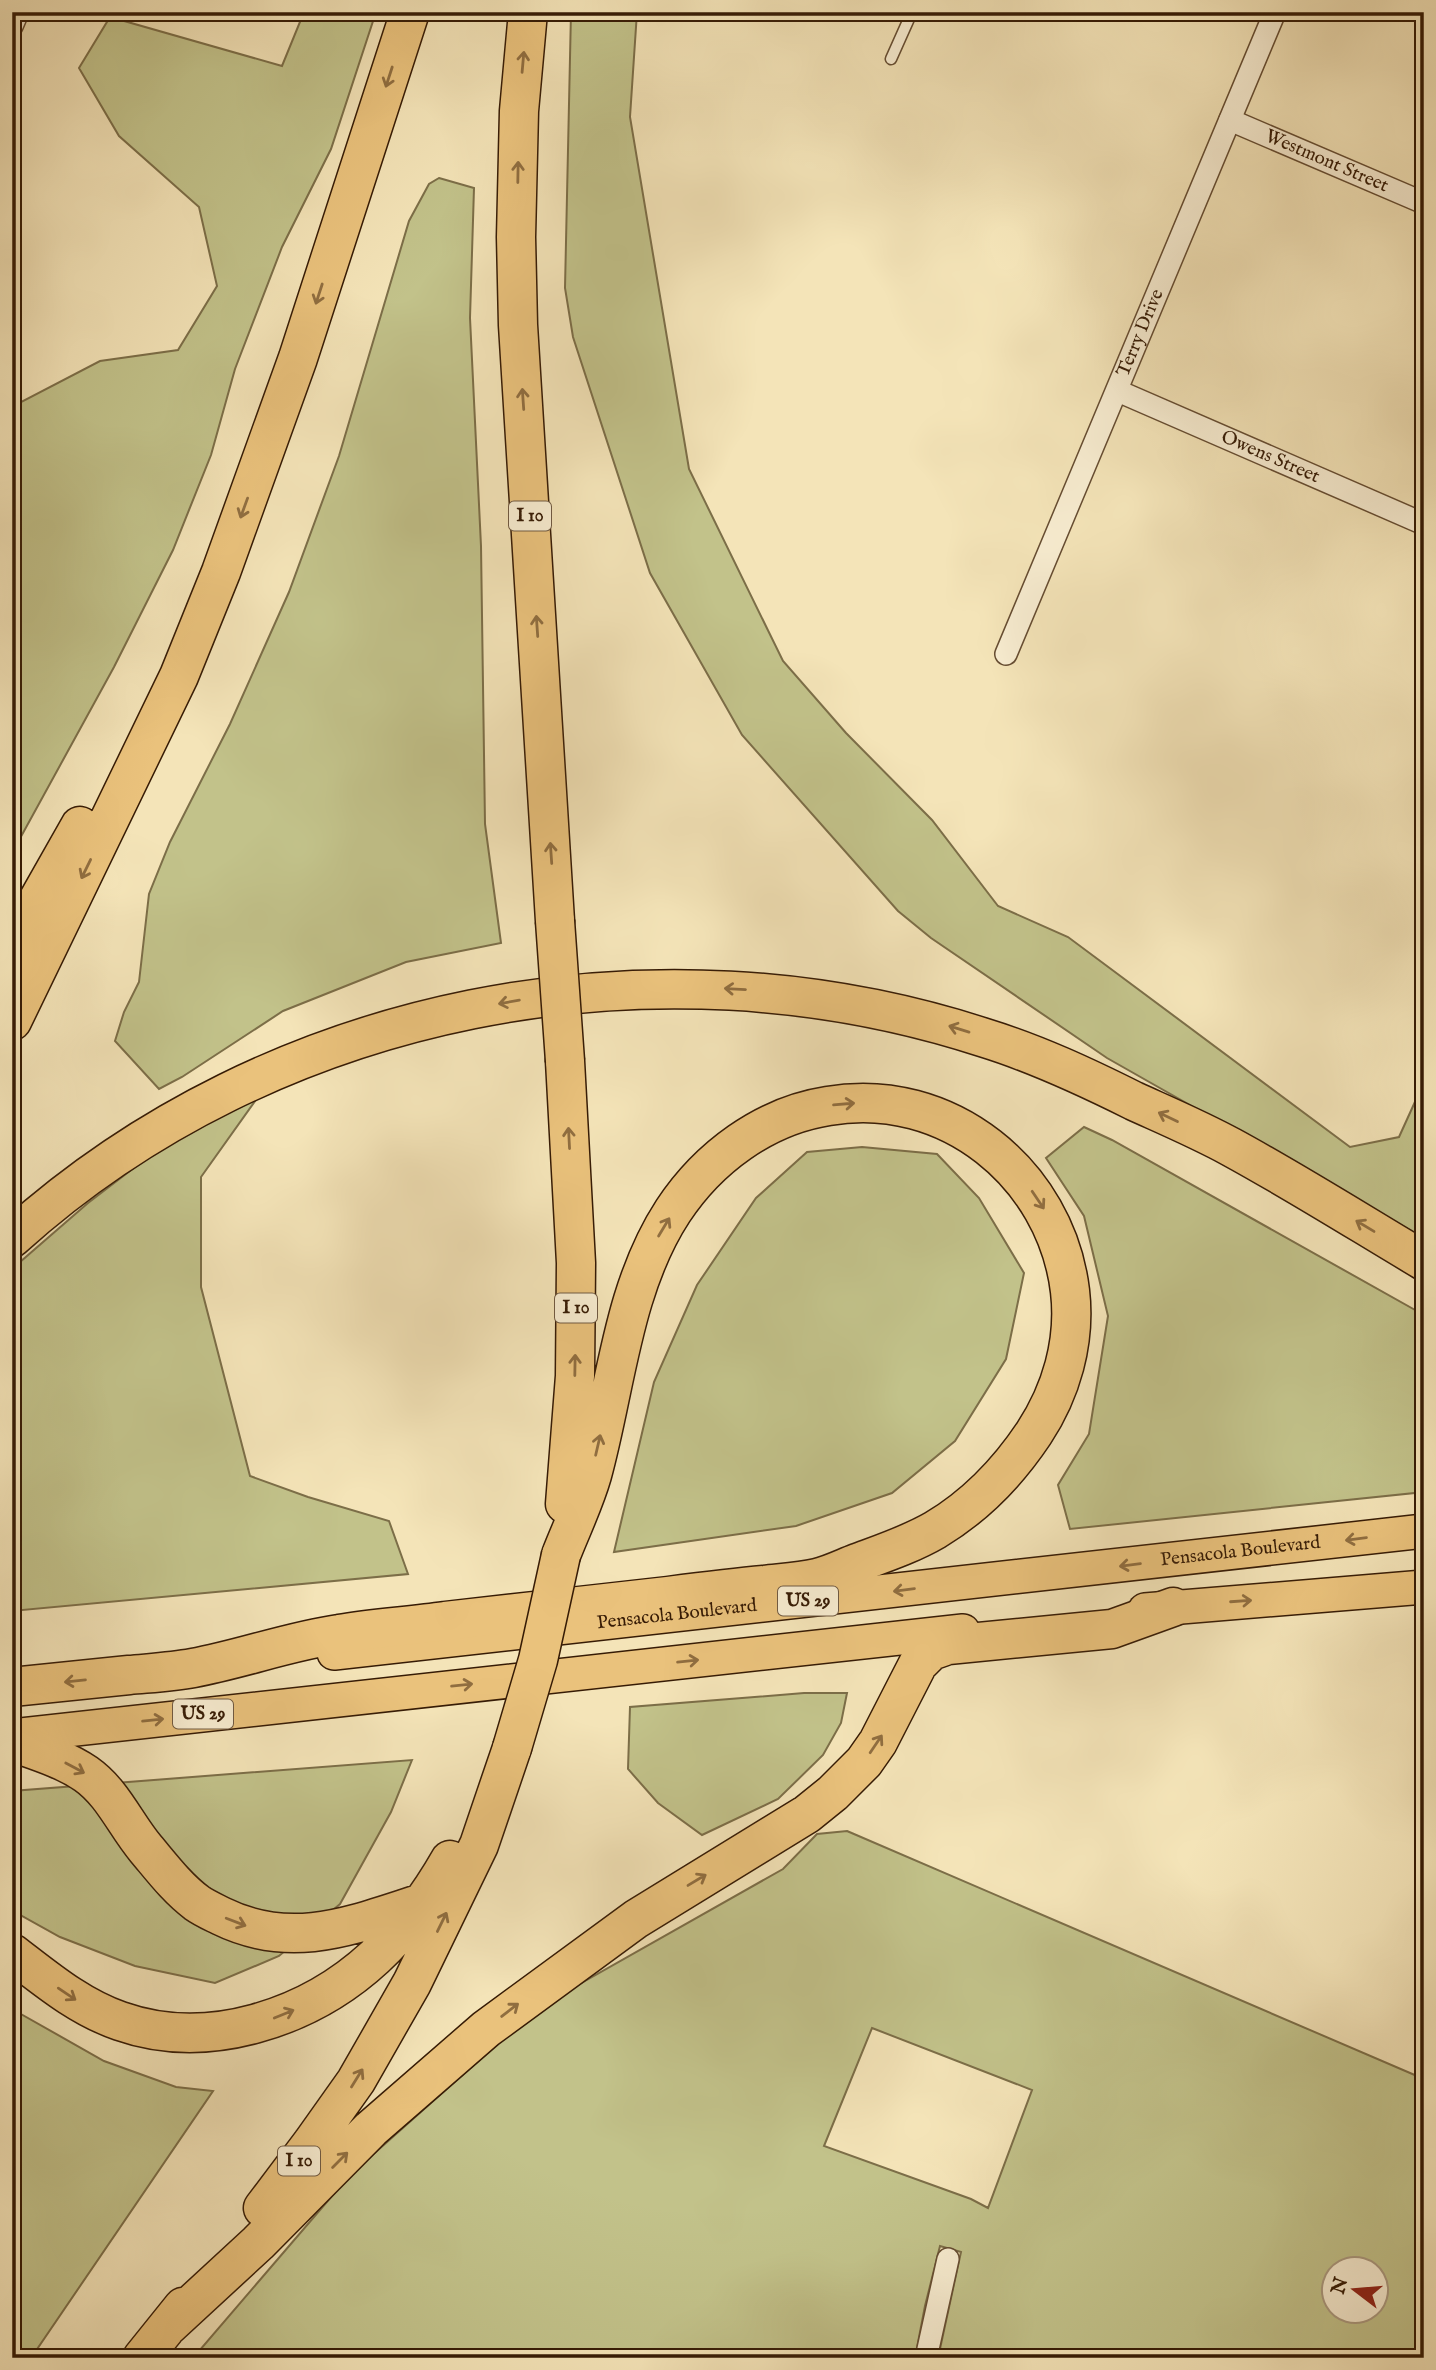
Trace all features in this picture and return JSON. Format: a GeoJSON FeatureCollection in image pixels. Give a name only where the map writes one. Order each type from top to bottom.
{"type":"FeatureCollection","features":[{"type":"Feature","properties":{"kind":"highway"},"geometry":{"type":"LineString","coordinates":[[12,1021],[179,676],[221,572],[298,358],[410,12]]}},
{"type":"Feature","properties":{"kind":"highway","name":"I 10"},"geometry":{"type":"LineString","coordinates":[[142,2358],[266,2204],[356,2081],[412,1983],[479,1845],[538,1660],[561,1555],[575,1376],[576,1263],[518,326],[516,237],[519,111],[528,12]]}},
{"type":"Feature","properties":{"kind":"highway"},"geometry":{"type":"LineString","coordinates":[[12,946],[113,769],[179,676]]}},
{"type":"Feature","properties":{"kind":"highway"},"geometry":{"type":"LineString","coordinates":[[12,1238],[34,1218],[104,1166],[177,1120],[254,1080],[334,1047],[416,1021],[505,1002],[599,990],[681,988],[760,991],[875,1008],[951,1027],[1022,1051],[1090,1079],[1230,1146],[1424,1261]]}},
{"type":"Feature","properties":{"kind":"highway"},"geometry":{"type":"LineString","coordinates":[[191,1668],[335,1634],[816,1578],[913,1542],[940,1527],[972,1504],[997,1481],[1022,1451],[1057,1391],[1067,1358],[1072,1327],[1068,1270],[1057,1236],[1043,1207],[1026,1182],[983,1142],[952,1124],[920,1111],[870,1103],[830,1105],[772,1122],[719,1159],[695,1182],[675,1208],[641,1275],[613,1379],[591,1479],[561,1555]]}},
{"type":"Feature","properties":{"kind":"highway"},"geometry":{"type":"LineString","coordinates":[[167,2327],[258,2243],[371,2129],[486,2029],[636,1919],[807,1814],[840,1787],[864,1762],[878,1742],[918,1664],[931,1651],[948,1645],[1112,1629],[1173,1607]]}},
{"type":"Feature","properties":{"kind":"highway","name":"Pensacola Boulevard"},"geometry":{"type":"LineString","coordinates":[[12,1687],[191,1668]]}},
{"type":"Feature","properties":{"kind":"highway"},"geometry":{"type":"LineString","coordinates":[[12,1742],[56,1758],[85,1773],[107,1791],[141,1843],[174,1883],[199,1905],[234,1922],[264,1931],[301,1935],[329,1931],[422,1903]]}},
{"type":"Feature","properties":{"kind":"highway"},"geometry":{"type":"LineString","coordinates":[[12,1953],[76,2000],[120,2021],[166,2031],[217,2031],[268,2020],[322,1995],[374,1958],[401,1931],[441,1876],[512,1748]]}},
{"type":"Feature","properties":{"kind":"main road","name":"Pensacola Boulevard"},"geometry":{"type":"LineString","coordinates":[[191,1668],[1424,1531]]}},
{"type":"Feature","properties":{"kind":"main road","name":"US 29"},"geometry":{"type":"LineString","coordinates":[[12,1735],[1173,1607],[1424,1587]]}},
{"type":"Feature","properties":{"kind":"street"},"geometry":{"type":"LineString","coordinates":[[12,26],[18,12]]}},
{"type":"Feature","properties":{"kind":"street","name":"Terry Drive"},"geometry":{"type":"LineString","coordinates":[[1006,654],[1275,12]]}},
{"type":"Feature","properties":{"kind":"street","name":"Westmont Street"},"geometry":{"type":"LineString","coordinates":[[1230,120],[1424,203]]}},
{"type":"Feature","properties":{"kind":"street","name":"Owens Street"},"geometry":{"type":"LineString","coordinates":[[1118,391],[1424,524]]}},
{"type":"Feature","properties":{"kind":"street"},"geometry":{"type":"LineString","coordinates":[[926,2358],[948,2259]]}},
{"type":"Feature","properties":{"kind":"lane"},"geometry":{"type":"LineString","coordinates":[[891,59],[912,12]]}},
{"type":"Feature","properties":{"kind":"green space"},"geometry":{"type":"Polygon","coordinates":[[[304,12],[376,12],[331,149],[282,247],[235,369],[211,455],[173,550],[114,667],[12,853],[12,410],[21,402],[100,361],[178,350],[217,286],[199,207],[119,136],[79,68],[110,17],[282,66],[304,12]]]}},
{"type":"Feature","properties":{"kind":"green space"},"geometry":{"type":"Polygon","coordinates":[[[571,12],[637,12],[630,117],[689,469],[783,661],[846,733],[932,820],[998,906],[1068,937],[1350,1147],[1399,1137],[1424,1082],[1424,1238],[1107,1058],[931,938],[898,911],[742,735],[650,573],[573,337],[565,288],[571,12]]]}},
{"type":"Feature","properties":{"kind":"green space"},"geometry":{"type":"Polygon","coordinates":[[[439,178],[474,188],[470,318],[481,546],[485,824],[501,943],[406,962],[283,1011],[159,1089],[115,1041],[124,1012],[139,982],[149,894],[170,842],[230,724],[289,592],[339,456],[409,221],[429,184],[439,178]]]}},
{"type":"Feature","properties":{"kind":"green space"},"geometry":{"type":"Polygon","coordinates":[[[258,1097],[201,1177],[201,1287],[250,1476],[308,1497],[389,1521],[408,1574],[12,1611],[12,1269],[88,1203],[190,1125],[258,1097]]]}},
{"type":"Feature","properties":{"kind":"green space"},"geometry":{"type":"Polygon","coordinates":[[[1084,1127],[1112,1140],[1424,1315],[1424,1492],[1070,1529],[1058,1485],[1089,1434],[1108,1316],[1084,1216],[1046,1158],[1084,1127]]]}},
{"type":"Feature","properties":{"kind":"green space"},"geometry":{"type":"Polygon","coordinates":[[[862,1147],[937,1154],[979,1198],[1024,1273],[1006,1359],[955,1441],[892,1493],[796,1526],[614,1552],[654,1382],[697,1285],[756,1198],[807,1152],[862,1147]]]}},
{"type":"Feature","properties":{"kind":"green space"},"geometry":{"type":"Polygon","coordinates":[[[804,1693],[847,1693],[841,1723],[823,1755],[778,1799],[702,1835],[658,1803],[628,1769],[630,1707],[804,1693]]]}},
{"type":"Feature","properties":{"kind":"green space"},"geometry":{"type":"Polygon","coordinates":[[[412,1760],[391,1812],[340,1904],[279,1956],[215,1983],[135,1966],[60,1937],[15,1912],[12,1906],[12,1791],[412,1760]]]}},
{"type":"Feature","properties":{"kind":"green space"},"geometry":{"type":"Polygon","coordinates":[[[847,1831],[1424,2079],[1424,2358],[938,2358],[961,2252],[940,2246],[915,2358],[193,2358],[350,2175],[539,2007],[783,1869],[817,1834],[847,1831]],[[872,2028],[824,2146],[971,2199],[988,2208],[1032,2090],[872,2028]]]}},
{"type":"Feature","properties":{"kind":"green space"},"geometry":{"type":"Polygon","coordinates":[[[12,2009],[104,2061],[176,2087],[213,2091],[31,2358],[12,2358],[12,2009]]]}}]}
